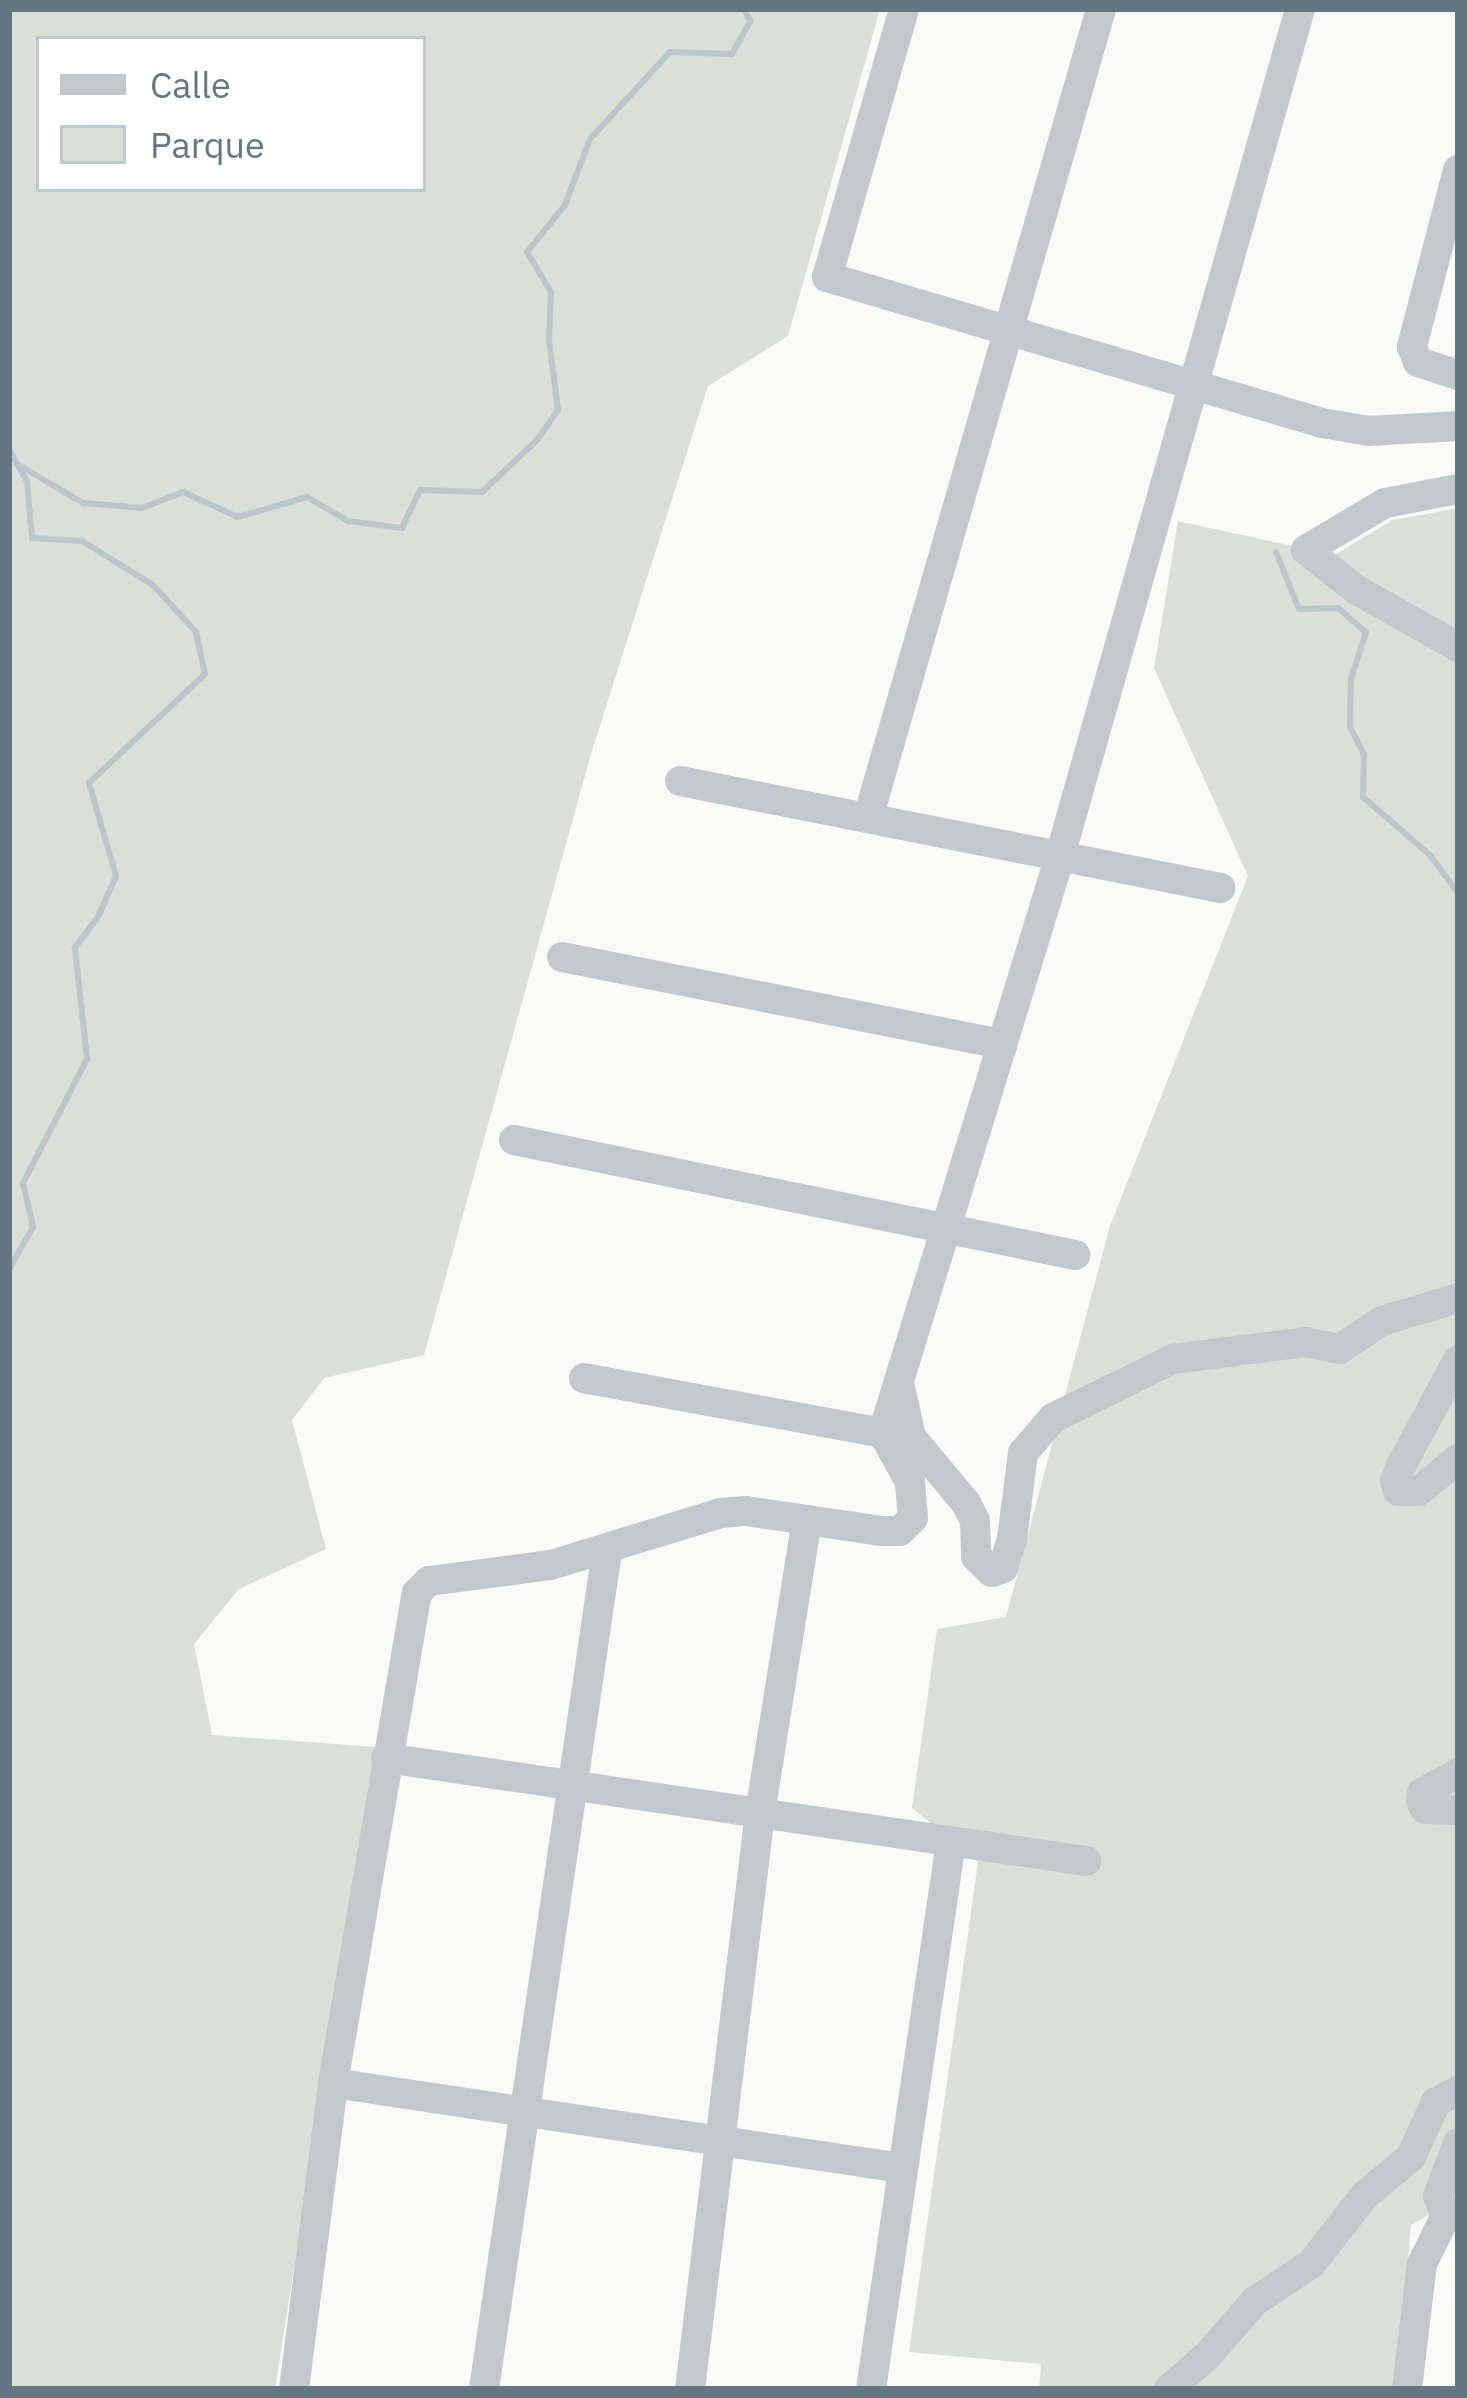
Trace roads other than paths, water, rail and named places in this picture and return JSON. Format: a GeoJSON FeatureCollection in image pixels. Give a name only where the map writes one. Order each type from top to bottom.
{"type":"FeatureCollection","features":[{"type":"Feature","properties":{"kind":"street"},"geometry":{"type":"LineString","coordinates":[[904,9],[826,277],[1322,423],[1369,431],[1458,426]]}},
{"type":"Feature","properties":{"kind":"street"},"geometry":{"type":"LineString","coordinates":[[868,818],[1101,9]]}},
{"type":"Feature","properties":{"kind":"street"},"geometry":{"type":"LineString","coordinates":[[294,2389],[333,2083],[410,1605],[429,1581],[551,1565],[722,1513],[900,1531],[913,1518],[910,1482],[884,1433],[1060,856],[1300,9]]}},
{"type":"Feature","properties":{"kind":"street"},"geometry":{"type":"LineString","coordinates":[[1458,170],[1412,346],[1418,362],[1458,375]]}},
{"type":"Feature","properties":{"kind":"street"},"geometry":{"type":"LineString","coordinates":[[1458,489],[1384,503],[1306,550],[1355,589],[1458,647]]}},
{"type":"Feature","properties":{"kind":"street"},"geometry":{"type":"LineString","coordinates":[[680,781],[1221,887]]}},
{"type":"Feature","properties":{"kind":"street"},"geometry":{"type":"LineString","coordinates":[[562,957],[1002,1045]]}},
{"type":"Feature","properties":{"kind":"street"},"geometry":{"type":"LineString","coordinates":[[514,1140],[1075,1255]]}},
{"type":"Feature","properties":{"kind":"street"},"geometry":{"type":"LineString","coordinates":[[899,1378],[910,1437],[966,1503],[975,1521],[976,1557],[992,1572],[1003,1568],[1012,1539],[1022,1454],[1053,1418],[1173,1359],[1304,1342],[1340,1349],[1382,1321],[1458,1298]]}},
{"type":"Feature","properties":{"kind":"street"},"geometry":{"type":"LineString","coordinates":[[1458,1360],[1401,1466],[1395,1480],[1398,1491],[1419,1491],[1458,1459]]}},
{"type":"Feature","properties":{"kind":"street"},"geometry":{"type":"LineString","coordinates":[[584,1378],[884,1433]]}},
{"type":"Feature","properties":{"kind":"street"},"geometry":{"type":"LineString","coordinates":[[689,2389],[760,1813],[807,1520]]}},
{"type":"Feature","properties":{"kind":"street"},"geometry":{"type":"LineString","coordinates":[[484,2389],[607,1551]]}},
{"type":"Feature","properties":{"kind":"street"},"geometry":{"type":"LineString","coordinates":[[386,1758],[1086,1862]]}},
{"type":"Feature","properties":{"kind":"street"},"geometry":{"type":"LineString","coordinates":[[1458,1773],[1422,1793],[1421,1801],[1425,1809],[1458,1810]]}},
{"type":"Feature","properties":{"kind":"street"},"geometry":{"type":"LineString","coordinates":[[872,2389],[951,1841]]}},
{"type":"Feature","properties":{"kind":"street"},"geometry":{"type":"LineString","coordinates":[[333,2083],[901,2168]]}},
{"type":"Feature","properties":{"kind":"street"},"geometry":{"type":"LineString","coordinates":[[1168,2389],[1207,2356],[1255,2301],[1311,2264],[1365,2195],[1411,2157],[1436,2102],[1458,2091]]}},
{"type":"Feature","properties":{"kind":"street"},"geometry":{"type":"LineString","coordinates":[[1407,2389],[1422,2264],[1452,2216],[1438,2196],[1458,2143]]}},
{"type":"Feature","properties":{"kind":"waterway"},"geometry":{"type":"LineString","coordinates":[[17,464],[83,503],[142,508],[183,492],[238,517],[307,497],[348,521],[402,528],[420,490],[482,492],[537,440],[558,410],[549,340],[551,292],[527,252],[565,205],[590,139],[670,52],[732,54],[750,21],[744,9]]}},
{"type":"Feature","properties":{"kind":"waterway"},"geometry":{"type":"LineString","coordinates":[[9,449],[27,481],[32,538],[82,541],[153,585],[196,632],[205,674],[89,783],[116,876],[98,917],[75,948],[87,1059],[23,1183],[33,1227],[9,1269]]}},
{"type":"Feature","properties":{"kind":"waterway"},"geometry":{"type":"LineString","coordinates":[[1276,552],[1299,609],[1338,608],[1366,632],[1351,679],[1350,727],[1364,754],[1363,797],[1430,855],[1458,893]]}}]}
